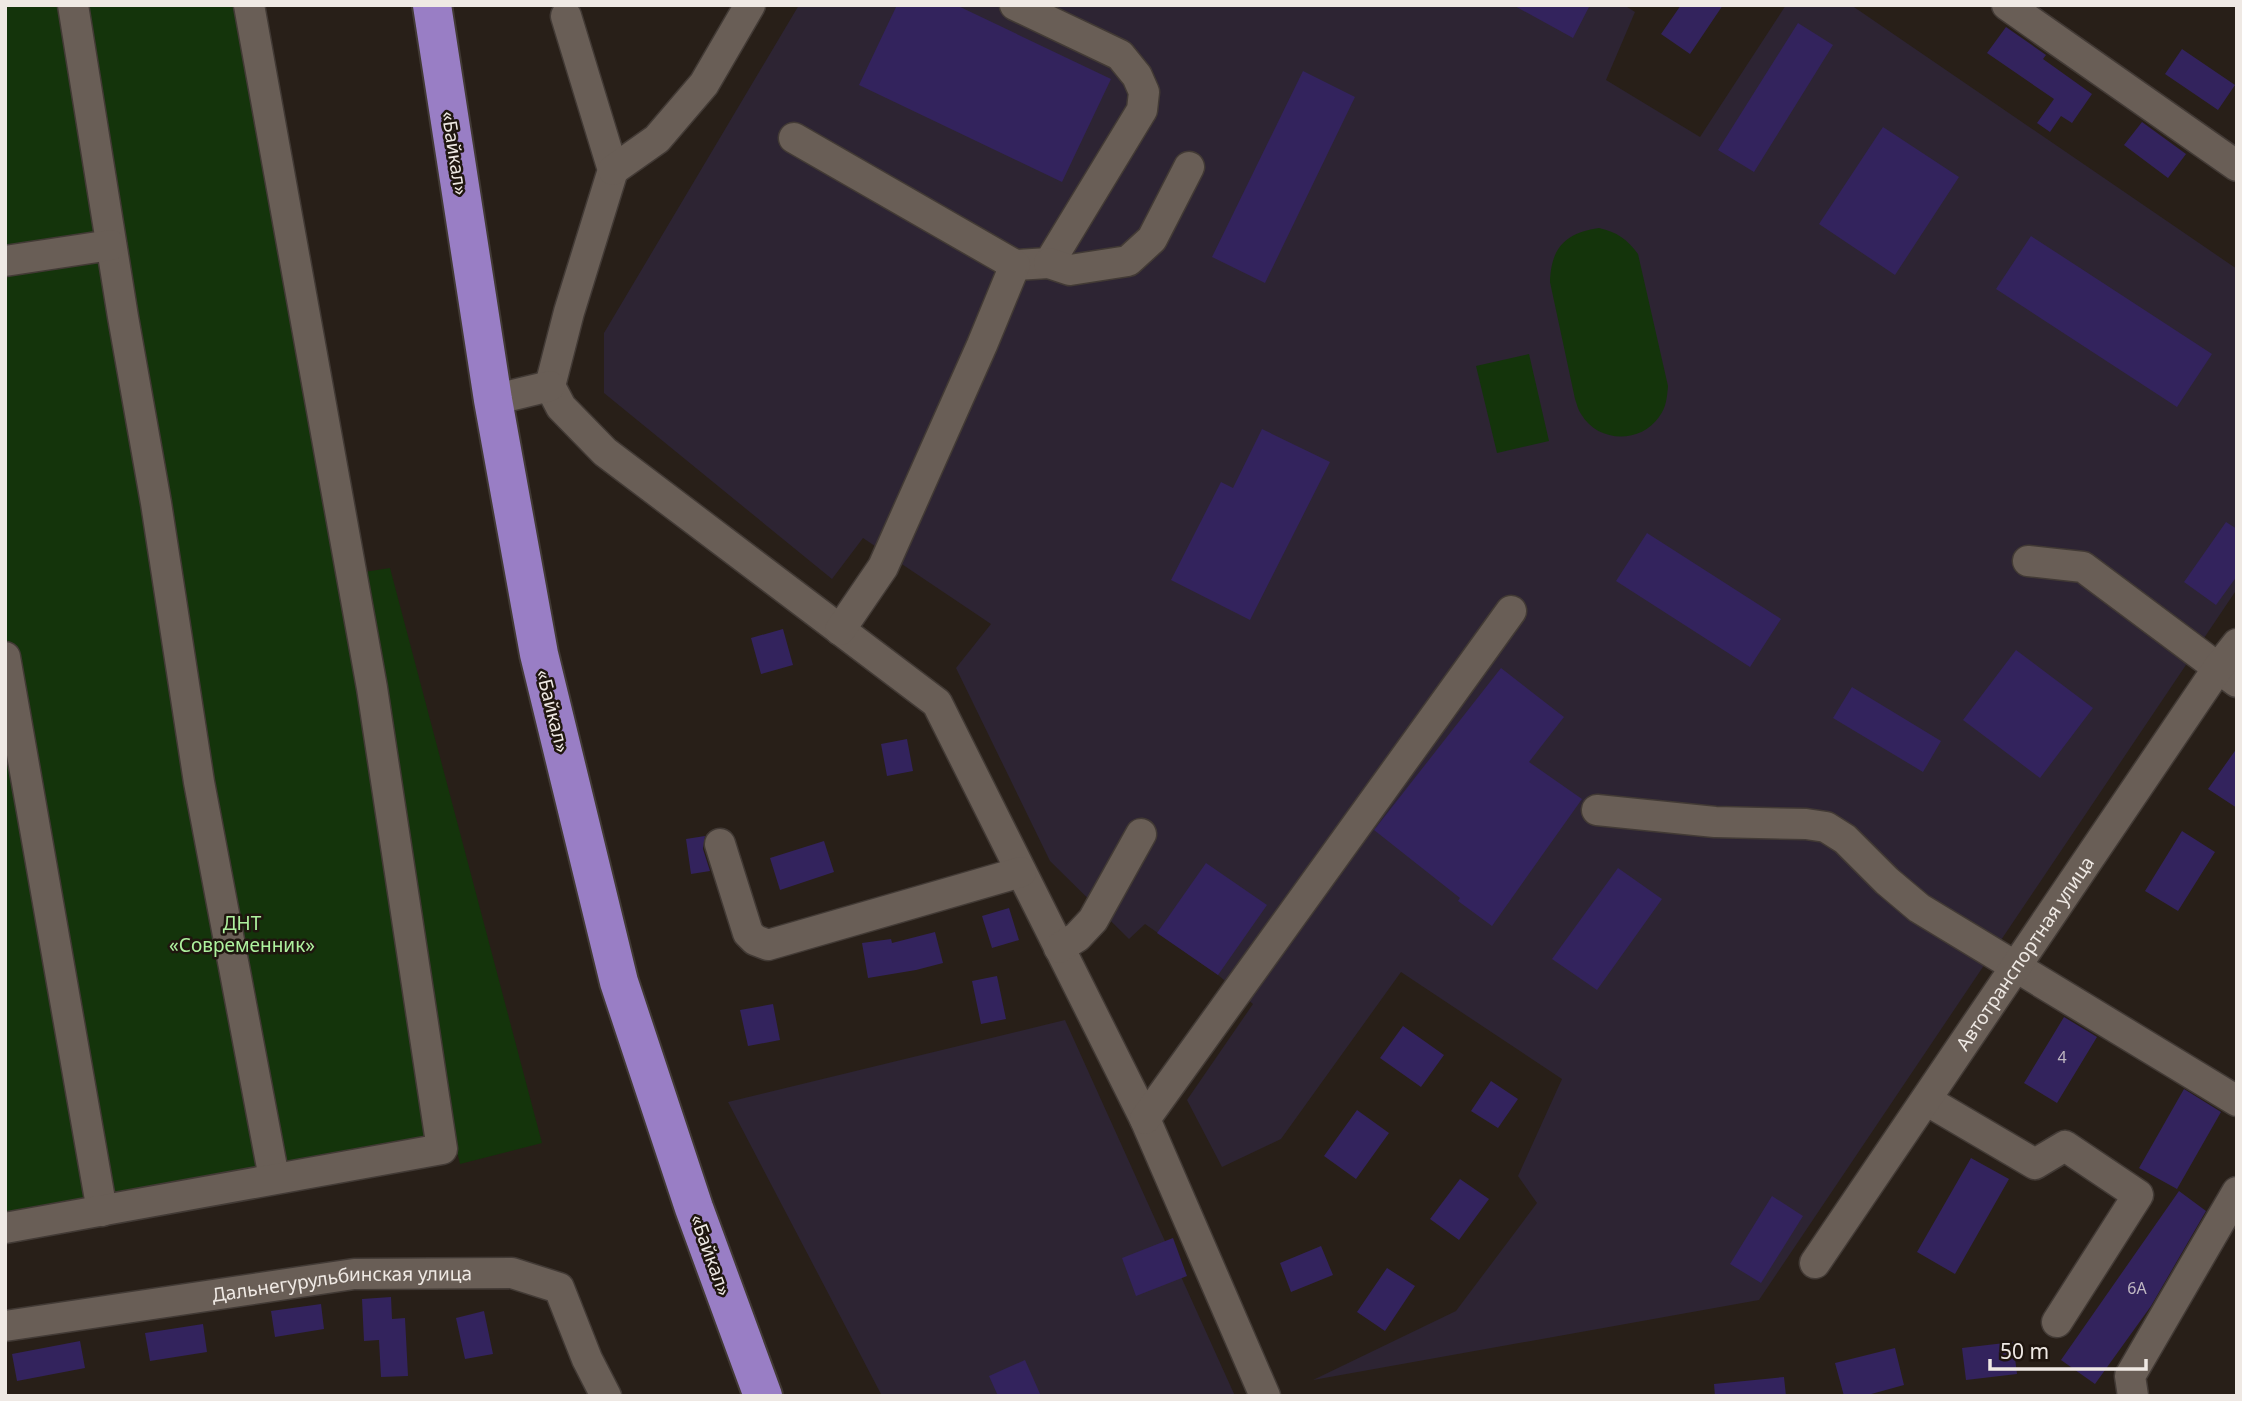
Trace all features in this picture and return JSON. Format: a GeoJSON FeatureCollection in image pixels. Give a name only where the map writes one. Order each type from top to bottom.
{"type":"FeatureCollection","features":[{"type":"Feature","properties":{"kind":"highway","name":"«Байкал»"},"geometry":{"type":"LineString","coordinates":[[432,5],[493,400],[539,654],[619,982],[694,1208],[763,1396]]}},
{"type":"Feature","properties":{"kind":"street"},"geometry":{"type":"LineString","coordinates":[[72,5],[156,503],[199,782],[274,1178]]}},
{"type":"Feature","properties":{"kind":"street"},"geometry":{"type":"LineString","coordinates":[[5,1228],[442,1149],[372,688],[249,5]]}},
{"type":"Feature","properties":{"kind":"street"},"geometry":{"type":"LineString","coordinates":[[613,170],[657,139],[704,84],[750,5]]}},
{"type":"Feature","properties":{"kind":"street"},"geometry":{"type":"LineString","coordinates":[[1014,5],[1120,55],[1137,76],[1144,92],[1142,110],[1049,263]]}},
{"type":"Feature","properties":{"kind":"street"},"geometry":{"type":"LineString","coordinates":[[2007,5],[2237,166]]}},
{"type":"Feature","properties":{"kind":"street"},"geometry":{"type":"LineString","coordinates":[[566,16],[613,170],[569,313],[550,386],[561,407],[605,452],[937,703],[1144,1119],[1265,1396]]}},
{"type":"Feature","properties":{"kind":"street"},"geometry":{"type":"LineString","coordinates":[[794,138],[1015,265],[1049,263],[1070,270],[1128,261],[1152,239],[1189,167]]}},
{"type":"Feature","properties":{"kind":"street"},"geometry":{"type":"LineString","coordinates":[[5,261],[111,245]]}},
{"type":"Feature","properties":{"kind":"street"},"geometry":{"type":"LineString","coordinates":[[840,630],[883,567],[1015,265]]}},
{"type":"Feature","properties":{"kind":"street"},"geometry":{"type":"LineString","coordinates":[[493,400],[550,386]]}},
{"type":"Feature","properties":{"kind":"street"},"geometry":{"type":"LineString","coordinates":[[2028,561],[2083,567],[2227,675]]}},
{"type":"Feature","properties":{"kind":"street"},"geometry":{"type":"LineString","coordinates":[[1144,1119],[1511,611]]}},
{"type":"Feature","properties":{"kind":"street","name":"Автотранспортная улица"},"geometry":{"type":"LineString","coordinates":[[1815,1263],[2017,967],[2227,675],[2237,644]]}},
{"type":"Feature","properties":{"kind":"street"},"geometry":{"type":"LineString","coordinates":[[5,657],[102,1211]]}},
{"type":"Feature","properties":{"kind":"street"},"geometry":{"type":"LineString","coordinates":[[1597,810],[1715,822],[1826,827],[1845,839],[1919,908],[2237,1101]]}},
{"type":"Feature","properties":{"kind":"street"},"geometry":{"type":"LineString","coordinates":[[1059,948],[1077,937],[1093,920],[1141,834]]}},
{"type":"Feature","properties":{"kind":"street"},"geometry":{"type":"LineString","coordinates":[[720,844],[748,933],[755,940],[768,945],[1021,872]]}},
{"type":"Feature","properties":{"kind":"street"},"geometry":{"type":"LineString","coordinates":[[1926,1100],[2035,1164],[2065,1146],[2138,1195],[2057,1322]]}},
{"type":"Feature","properties":{"kind":"street"},"geometry":{"type":"LineString","coordinates":[[2133,1396],[2130,1376],[2237,1192]]}},
{"type":"Feature","properties":{"kind":"street","name":"Дальнегурульбинская улица"},"geometry":{"type":"LineString","coordinates":[[5,1326],[354,1274],[512,1273],[559,1288],[586,1359],[606,1396]]}},
{"type":"Feature","properties":{"kind":"shaded area"},"geometry":{"type":"Polygon","coordinates":[[[799,5],[1624,5],[1635,12],[1606,80],[1700,137],[1786,5],[1851,5],[2237,269],[2237,589],[1759,1300],[1313,1380],[1456,1311],[1537,1203],[1518,1176],[1562,1079],[1401,972],[1281,1139],[1222,1167],[1187,1100],[1253,1004],[1218,975],[1145,924],[1129,939],[1050,861],[956,668],[991,624],[863,538],[832,579],[604,393],[604,333],[799,5]]]}},
{"type":"Feature","properties":{"kind":"shaded area"},"geometry":{"type":"Polygon","coordinates":[[[1065,1020],[1235,1396],[882,1396],[728,1102],[1065,1020]]]}},
{"type":"Feature","properties":{"kind":"green space","name":"ДНТ «Современник»"},"geometry":{"type":"Polygon","coordinates":[[[5,5],[233,5],[338,576],[390,568],[542,1143],[460,1164],[454,1138],[5,1217],[5,5]]]}},
{"type":"Feature","properties":{"kind":"green space"},"geometry":{"type":"Polygon","coordinates":[[[1599,228],[1621,237],[1638,254],[1668,386],[1665,406],[1659,417],[1651,426],[1630,436],[1608,435],[1588,424],[1580,412],[1550,282],[1553,260],[1562,244],[1577,234],[1599,228]]]}},
{"type":"Feature","properties":{"kind":"green space"},"geometry":{"type":"Polygon","coordinates":[[[1529,354],[1549,441],[1497,453],[1476,366],[1529,354]]]}},
{"type":"Feature","properties":{"kind":"building"},"geometry":{"type":"Polygon","coordinates":[[[897,5],[956,5],[1111,79],[1062,182],[859,85],[897,5]]]}},
{"type":"Feature","properties":{"kind":"building"},"geometry":{"type":"Polygon","coordinates":[[[1513,5],[1590,5],[1573,38],[1513,5]]]}},
{"type":"Feature","properties":{"kind":"building"},"geometry":{"type":"Polygon","coordinates":[[[1681,5],[1723,5],[1690,54],[1661,34],[1681,5]]]}},
{"type":"Feature","properties":{"kind":"building"},"geometry":{"type":"Polygon","coordinates":[[[1798,23],[1833,45],[1754,172],[1718,150],[1798,23]]]}},
{"type":"Feature","properties":{"kind":"building"},"geometry":{"type":"Polygon","coordinates":[[[2006,27],[2046,55],[2043,59],[2092,94],[2072,123],[2061,116],[2050,132],[2037,123],[2054,99],[1987,53],[2006,27]]]}},
{"type":"Feature","properties":{"kind":"building"},"geometry":{"type":"Polygon","coordinates":[[[2182,49],[2235,85],[2218,110],[2165,74],[2182,49]]]}},
{"type":"Feature","properties":{"kind":"building"},"geometry":{"type":"Polygon","coordinates":[[[1303,71],[1355,97],[1265,283],[1212,257],[1303,71]]]}},
{"type":"Feature","properties":{"kind":"building"},"geometry":{"type":"Polygon","coordinates":[[[2142,122],[2186,154],[2168,178],[2124,145],[2142,122]]]}},
{"type":"Feature","properties":{"kind":"building"},"geometry":{"type":"Polygon","coordinates":[[[1883,127],[1959,177],[1895,275],[1819,224],[1883,127]]]}},
{"type":"Feature","properties":{"kind":"building"},"geometry":{"type":"Polygon","coordinates":[[[2031,236],[2212,354],[2177,407],[1996,289],[2031,236]]]}},
{"type":"Feature","properties":{"kind":"building"},"geometry":{"type":"Polygon","coordinates":[[[1262,429],[1330,462],[1250,620],[1171,580],[1221,482],[1233,488],[1262,429]]]}},
{"type":"Feature","properties":{"kind":"building"},"geometry":{"type":"Polygon","coordinates":[[[2226,522],[2237,529],[2237,576],[2216,605],[2184,582],[2226,522]]]}},
{"type":"Feature","properties":{"kind":"building"},"geometry":{"type":"Polygon","coordinates":[[[1647,533],[1781,619],[1750,667],[1616,581],[1647,533]]]}},
{"type":"Feature","properties":{"kind":"building"},"geometry":{"type":"Polygon","coordinates":[[[783,629],[793,665],[761,674],[751,638],[783,629]]]}},
{"type":"Feature","properties":{"kind":"building"},"geometry":{"type":"Polygon","coordinates":[[[2016,650],[2093,708],[2040,778],[1963,720],[2016,650]]]}},
{"type":"Feature","properties":{"kind":"building"},"geometry":{"type":"Polygon","coordinates":[[[1501,668],[1564,717],[1529,762],[1582,799],[1492,926],[1374,830],[1501,668]]]}},
{"type":"Feature","properties":{"kind":"building"},"geometry":{"type":"Polygon","coordinates":[[[1852,687],[1941,741],[1923,772],[1833,718],[1852,687]]]}},
{"type":"Feature","properties":{"kind":"building"},"geometry":{"type":"Polygon","coordinates":[[[907,739],[913,771],[887,776],[881,744],[907,739]]]}},
{"type":"Feature","properties":{"kind":"building"},"geometry":{"type":"Polygon","coordinates":[[[2237,748],[2237,808],[2208,789],[2237,748]]]}},
{"type":"Feature","properties":{"kind":"building"},"geometry":{"type":"Polygon","coordinates":[[[2182,831],[2215,852],[2178,911],[2145,891],[2182,831]]]}},
{"type":"Feature","properties":{"kind":"building"},"geometry":{"type":"Polygon","coordinates":[[[705,836],[703,849],[710,871],[691,874],[686,839],[705,836]]]}},
{"type":"Feature","properties":{"kind":"building"},"geometry":{"type":"Polygon","coordinates":[[[824,841],[834,872],[780,890],[770,858],[824,841]]]}},
{"type":"Feature","properties":{"kind":"building"},"geometry":{"type":"Polygon","coordinates":[[[1206,863],[1267,905],[1218,975],[1157,933],[1206,863]]]}},
{"type":"Feature","properties":{"kind":"building"},"geometry":{"type":"Polygon","coordinates":[[[1618,868],[1662,899],[1597,990],[1552,959],[1618,868]]]}},
{"type":"Feature","properties":{"kind":"building"},"geometry":{"type":"Polygon","coordinates":[[[1009,908],[1019,940],[992,948],[982,916],[1009,908]]]}},
{"type":"Feature","properties":{"kind":"building"},"geometry":{"type":"Polygon","coordinates":[[[935,932],[943,963],[868,978],[862,943],[891,939],[892,943],[935,932]]]}},
{"type":"Feature","properties":{"kind":"building"},"geometry":{"type":"Polygon","coordinates":[[[997,976],[1006,1019],[981,1024],[972,981],[997,976]]]}},
{"type":"Feature","properties":{"kind":"building"},"geometry":{"type":"Polygon","coordinates":[[[773,1004],[780,1040],[748,1046],[740,1010],[773,1004]]]}},
{"type":"Feature","properties":{"kind":"building"},"geometry":{"type":"Polygon","coordinates":[[[2064,1017],[2097,1037],[2057,1103],[2024,1083],[2064,1017]]]}},
{"type":"Feature","properties":{"kind":"building"},"geometry":{"type":"Polygon","coordinates":[[[1403,1026],[1444,1055],[1421,1087],[1380,1058],[1403,1026]]]}},
{"type":"Feature","properties":{"kind":"building"},"geometry":{"type":"Polygon","coordinates":[[[1491,1081],[1518,1099],[1498,1128],[1471,1111],[1491,1081]]]}},
{"type":"Feature","properties":{"kind":"building"},"geometry":{"type":"Polygon","coordinates":[[[2184,1089],[2221,1112],[2177,1189],[2139,1168],[2184,1089]]]}},
{"type":"Feature","properties":{"kind":"building"},"geometry":{"type":"Polygon","coordinates":[[[1357,1110],[1389,1133],[1356,1179],[1324,1156],[1357,1110]]]}},
{"type":"Feature","properties":{"kind":"building"},"geometry":{"type":"Polygon","coordinates":[[[1971,1158],[2009,1179],[1955,1274],[1917,1252],[1971,1158]]]}},
{"type":"Feature","properties":{"kind":"building"},"geometry":{"type":"Polygon","coordinates":[[[1460,1179],[1489,1199],[1459,1240],[1430,1219],[1460,1179]]]}},
{"type":"Feature","properties":{"kind":"building"},"geometry":{"type":"Polygon","coordinates":[[[2179,1191],[2206,1211],[2151,1306],[2095,1384],[2061,1360],[2179,1191]]]}},
{"type":"Feature","properties":{"kind":"building"},"geometry":{"type":"Polygon","coordinates":[[[1772,1196],[1803,1216],[1761,1283],[1730,1264],[1772,1196]]]}},
{"type":"Feature","properties":{"kind":"building"},"geometry":{"type":"Polygon","coordinates":[[[1173,1238],[1187,1276],[1136,1296],[1122,1258],[1173,1238]]]}},
{"type":"Feature","properties":{"kind":"building"},"geometry":{"type":"Polygon","coordinates":[[[1321,1246],[1333,1275],[1291,1292],[1280,1263],[1321,1246]]]}},
{"type":"Feature","properties":{"kind":"building"},"geometry":{"type":"Polygon","coordinates":[[[1387,1268],[1415,1286],[1385,1331],[1357,1312],[1387,1268]]]}},
{"type":"Feature","properties":{"kind":"building"},"geometry":{"type":"Polygon","coordinates":[[[391,1297],[392,1319],[405,1318],[408,1376],[381,1377],[379,1340],[364,1341],[362,1299],[391,1297]]]}},
{"type":"Feature","properties":{"kind":"building"},"geometry":{"type":"Polygon","coordinates":[[[321,1304],[324,1329],[275,1337],[271,1311],[321,1304]]]}},
{"type":"Feature","properties":{"kind":"building"},"geometry":{"type":"Polygon","coordinates":[[[484,1311],[493,1354],[465,1359],[456,1318],[484,1311]]]}},
{"type":"Feature","properties":{"kind":"building"},"geometry":{"type":"Polygon","coordinates":[[[203,1324],[207,1352],[150,1361],[145,1333],[203,1324]]]}},
{"type":"Feature","properties":{"kind":"building"},"geometry":{"type":"Polygon","coordinates":[[[80,1341],[85,1368],[17,1381],[12,1354],[80,1341]]]}},
{"type":"Feature","properties":{"kind":"building"},"geometry":{"type":"Polygon","coordinates":[[[2013,1342],[2017,1374],[1966,1380],[1962,1348],[2013,1342]]]}},
{"type":"Feature","properties":{"kind":"building"},"geometry":{"type":"Polygon","coordinates":[[[1895,1348],[1904,1385],[1864,1396],[1844,1396],[1835,1363],[1895,1348]]]}},
{"type":"Feature","properties":{"kind":"building"},"geometry":{"type":"Polygon","coordinates":[[[1025,1360],[1041,1396],[998,1396],[989,1376],[1025,1360]]]}},
{"type":"Feature","properties":{"kind":"building"},"geometry":{"type":"Polygon","coordinates":[[[1784,1377],[1786,1396],[1715,1396],[1714,1384],[1784,1377]]]}}]}
